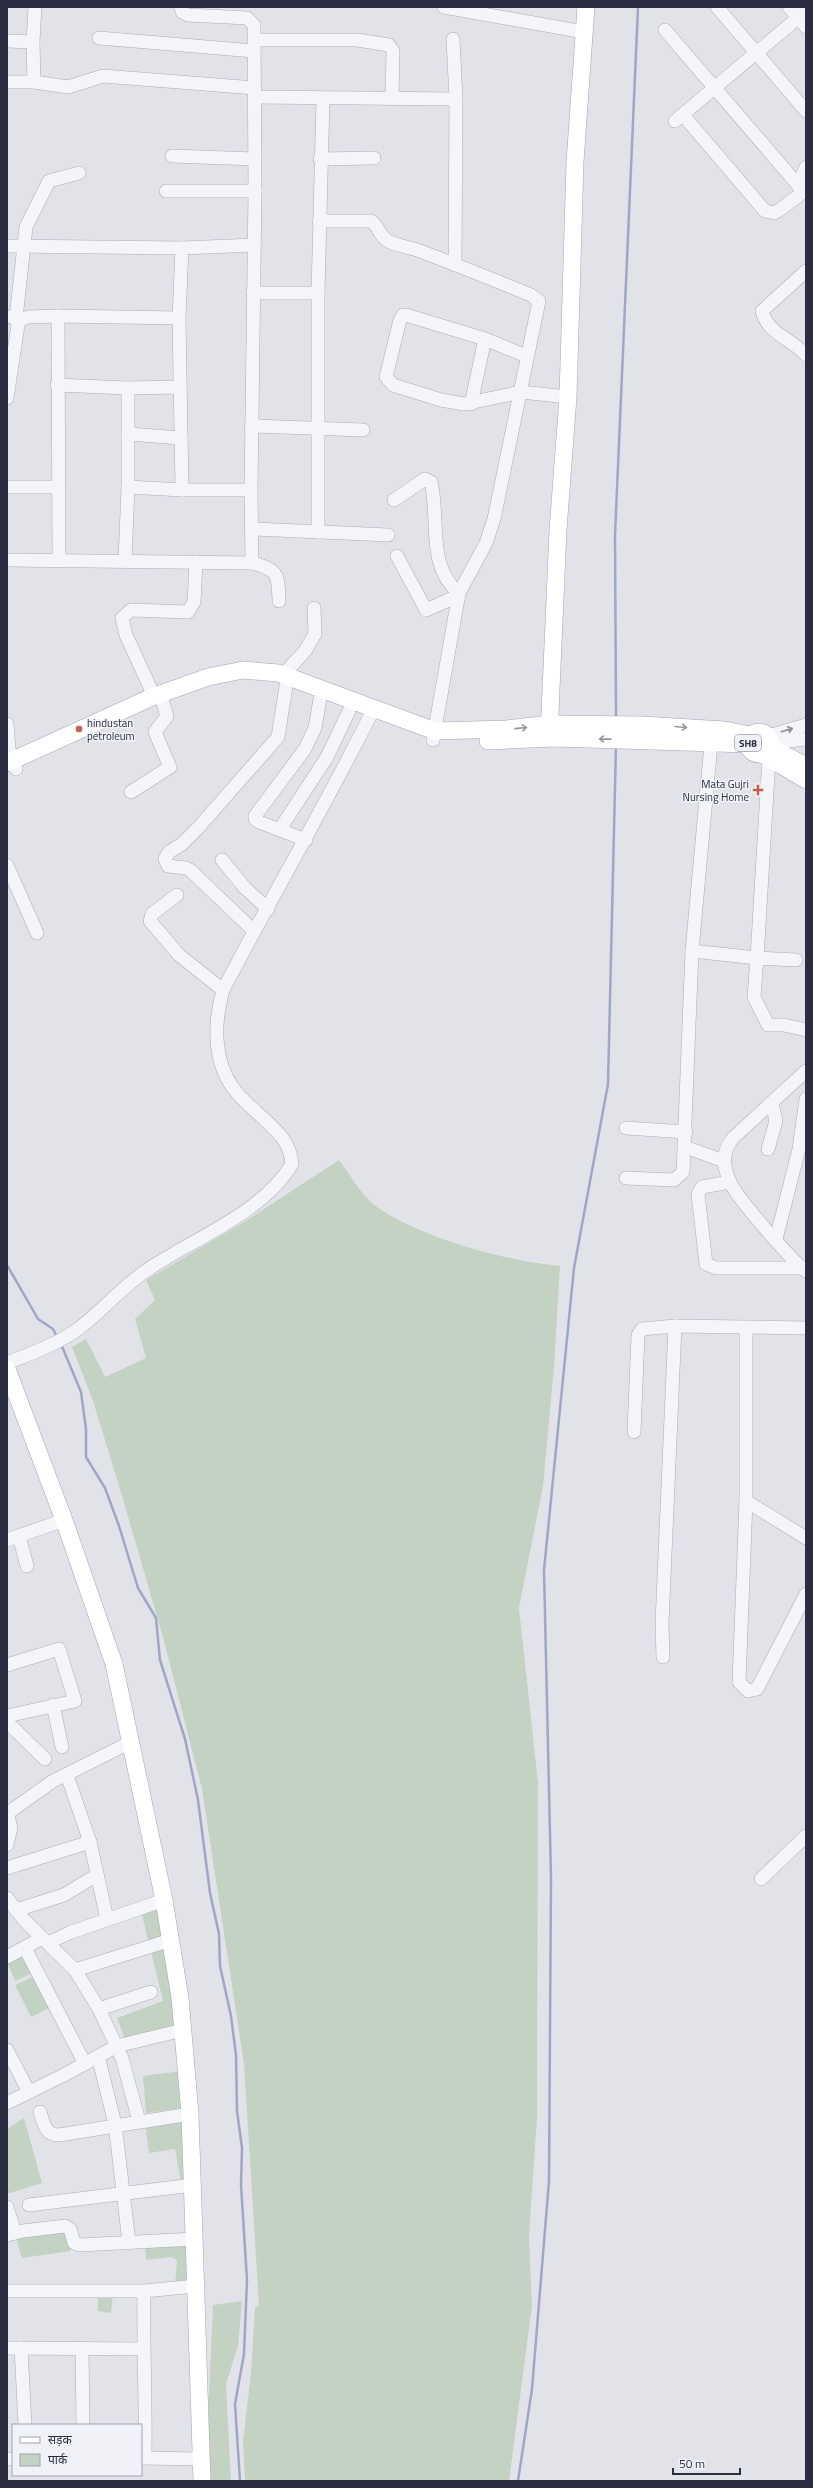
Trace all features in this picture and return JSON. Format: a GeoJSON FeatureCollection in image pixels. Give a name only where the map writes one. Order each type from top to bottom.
{"type":"FeatureCollection","features":[{"type":"Feature","properties":{"kind":"main road"},"geometry":{"type":"LineString","coordinates":[[550,731],[558,530],[568,397],[575,162],[586,7]]}},
{"type":"Feature","properties":{"kind":"main road"},"geometry":{"type":"LineString","coordinates":[[10,767],[208,677],[228,672],[255,670],[434,736],[507,729],[570,732],[724,730],[763,745]]}},
{"type":"Feature","properties":{"kind":"main road"},"geometry":{"type":"LineString","coordinates":[[284,681],[320,699],[349,711],[371,714]]}},
{"type":"Feature","properties":{"kind":"main road"},"geometry":{"type":"LineString","coordinates":[[642,732],[712,744],[763,745]]}},
{"type":"Feature","properties":{"kind":"main road","name":"SH8"},"geometry":{"type":"LineString","coordinates":[[763,745],[806,766]]}},
{"type":"Feature","properties":{"kind":"main road","name":"SH8"},"geometry":{"type":"LineString","coordinates":[[763,745],[806,780]]}},
{"type":"Feature","properties":{"kind":"main road"},"geometry":{"type":"LineString","coordinates":[[7,1369],[64,1520],[114,1664],[164,1900],[180,1998],[190,2114],[202,2481]]}},
{"type":"Feature","properties":{"kind":"street"},"geometry":{"type":"LineString","coordinates":[[34,82],[33,42],[36,7]]}},
{"type":"Feature","properties":{"kind":"street"},"geometry":{"type":"LineString","coordinates":[[181,7],[182,12],[188,14],[249,19],[254,25],[255,191],[251,426],[251,490],[253,529],[252,563]]}},
{"type":"Feature","properties":{"kind":"street"},"geometry":{"type":"LineString","coordinates":[[444,7],[479,10],[584,32]]}},
{"type":"Feature","properties":{"kind":"street"},"geometry":{"type":"LineString","coordinates":[[717,7],[806,111]]}},
{"type":"Feature","properties":{"kind":"street"},"geometry":{"type":"LineString","coordinates":[[789,7],[803,19],[757,53],[679,118],[765,211],[774,213],[802,189],[806,167]]}},
{"type":"Feature","properties":{"kind":"street"},"geometry":{"type":"LineString","coordinates":[[665,30],[802,189]]}},
{"type":"Feature","properties":{"kind":"street"},"geometry":{"type":"LineString","coordinates":[[99,38],[254,45],[357,40],[389,45],[393,51],[392,99]]}},
{"type":"Feature","properties":{"kind":"street"},"geometry":{"type":"LineString","coordinates":[[453,39],[456,99],[455,265]]}},
{"type":"Feature","properties":{"kind":"street"},"geometry":{"type":"LineString","coordinates":[[7,42],[33,42]]}},
{"type":"Feature","properties":{"kind":"street"},"geometry":{"type":"LineString","coordinates":[[7,82],[34,82],[68,88],[103,76],[323,99],[456,99]]}},
{"type":"Feature","properties":{"kind":"street"},"geometry":{"type":"LineString","coordinates":[[318,532],[318,293],[320,159],[323,99]]}},
{"type":"Feature","properties":{"kind":"street"},"geometry":{"type":"LineString","coordinates":[[172,156],[255,159]]}},
{"type":"Feature","properties":{"kind":"street"},"geometry":{"type":"LineString","coordinates":[[320,159],[374,158]]}},
{"type":"Feature","properties":{"kind":"street"},"geometry":{"type":"LineString","coordinates":[[7,398],[7,382],[13,319],[28,221],[45,184],[53,178],[79,173]]}},
{"type":"Feature","properties":{"kind":"street"},"geometry":{"type":"LineString","coordinates":[[166,191],[255,191]]}},
{"type":"Feature","properties":{"kind":"street"},"geometry":{"type":"LineString","coordinates":[[319,221],[371,221],[377,224],[380,233],[389,242],[408,246],[531,295],[539,301],[538,313],[526,356],[521,392],[494,519],[486,543],[459,596],[434,736]]}},
{"type":"Feature","properties":{"kind":"street"},"geometry":{"type":"LineString","coordinates":[[7,246],[182,248],[254,245]]}},
{"type":"Feature","properties":{"kind":"street"},"geometry":{"type":"LineString","coordinates":[[182,248],[179,318],[182,490]]}},
{"type":"Feature","properties":{"kind":"street"},"geometry":{"type":"LineString","coordinates":[[806,271],[762,311],[763,316],[780,337],[801,349],[806,355]]}},
{"type":"Feature","properties":{"kind":"street"},"geometry":{"type":"LineString","coordinates":[[253,293],[318,293]]}},
{"type":"Feature","properties":{"kind":"street"},"geometry":{"type":"LineString","coordinates":[[526,356],[485,340],[409,315],[403,315],[386,372],[388,381],[393,385],[441,400],[471,404],[521,392],[568,397]]}},
{"type":"Feature","properties":{"kind":"street"},"geometry":{"type":"LineString","coordinates":[[13,319],[58,316],[179,318]]}},
{"type":"Feature","properties":{"kind":"street"},"geometry":{"type":"LineString","coordinates":[[58,316],[57,385],[59,560]]}},
{"type":"Feature","properties":{"kind":"street"},"geometry":{"type":"LineString","coordinates":[[471,404],[485,340]]}},
{"type":"Feature","properties":{"kind":"street"},"geometry":{"type":"LineString","coordinates":[[57,385],[128,388],[180,387]]}},
{"type":"Feature","properties":{"kind":"street"},"geometry":{"type":"LineString","coordinates":[[125,560],[128,487],[128,388]]}},
{"type":"Feature","properties":{"kind":"street"},"geometry":{"type":"LineString","coordinates":[[251,426],[363,430]]}},
{"type":"Feature","properties":{"kind":"street"},"geometry":{"type":"LineString","coordinates":[[128,434],[181,438]]}},
{"type":"Feature","properties":{"kind":"street"},"geometry":{"type":"LineString","coordinates":[[394,500],[425,479],[431,482],[439,562],[449,582],[459,596]]}},
{"type":"Feature","properties":{"kind":"street"},"geometry":{"type":"LineString","coordinates":[[7,487],[58,487]]}},
{"type":"Feature","properties":{"kind":"street"},"geometry":{"type":"LineString","coordinates":[[128,487],[182,490],[251,490]]}},
{"type":"Feature","properties":{"kind":"street"},"geometry":{"type":"LineString","coordinates":[[253,529],[388,535]]}},
{"type":"Feature","properties":{"kind":"street"},"geometry":{"type":"LineString","coordinates":[[397,556],[426,610],[459,596]]}},
{"type":"Feature","properties":{"kind":"street"},"geometry":{"type":"LineString","coordinates":[[7,560],[125,560],[252,563],[267,567],[275,572],[278,577],[279,601]]}},
{"type":"Feature","properties":{"kind":"street"},"geometry":{"type":"LineString","coordinates":[[131,792],[170,767],[155,732],[167,716],[124,629],[122,618],[131,610],[188,612],[194,602],[196,562]]}},
{"type":"Feature","properties":{"kind":"street"},"geometry":{"type":"LineString","coordinates":[[254,931],[190,870],[168,866],[165,859],[170,852],[182,844],[198,828],[278,737],[284,681],[315,634],[314,608]]}},
{"type":"Feature","properties":{"kind":"street"},"geometry":{"type":"LineString","coordinates":[[306,840],[280,828],[259,822],[255,819],[255,816],[305,749],[315,728],[320,699]]}},
{"type":"Feature","properties":{"kind":"street"},"geometry":{"type":"LineString","coordinates":[[280,828],[327,757],[349,711]]}},
{"type":"Feature","properties":{"kind":"street"},"geometry":{"type":"LineString","coordinates":[[7,1363],[66,1337],[78,1329],[146,1271],[232,1218],[269,1192],[281,1182],[292,1164],[288,1145],[281,1135],[233,1089],[227,1079],[217,1050],[217,1028],[223,990],[254,931],[268,909],[306,840],[371,714]]}},
{"type":"Feature","properties":{"kind":"street"},"geometry":{"type":"LineString","coordinates":[[7,724],[10,767]]}},
{"type":"Feature","properties":{"kind":"street"},"geometry":{"type":"LineString","coordinates":[[763,745],[806,725]]}},
{"type":"Feature","properties":{"kind":"street"},"geometry":{"type":"LineString","coordinates":[[763,745],[806,739]]}},
{"type":"Feature","properties":{"kind":"street"},"geometry":{"type":"LineString","coordinates":[[626,1178],[674,1180],[683,1172],[686,1132],[692,951],[712,744]]}},
{"type":"Feature","properties":{"kind":"street"},"geometry":{"type":"LineString","coordinates":[[763,745],[758,958],[754,997],[766,1022],[772,1026],[784,1025],[806,1030]]}},
{"type":"Feature","properties":{"kind":"street"},"geometry":{"type":"LineString","coordinates":[[222,860],[245,888],[268,909]]}},
{"type":"Feature","properties":{"kind":"street"},"geometry":{"type":"LineString","coordinates":[[7,865],[37,933]]}},
{"type":"Feature","properties":{"kind":"street"},"geometry":{"type":"LineString","coordinates":[[177,895],[152,914],[150,922],[179,955],[223,990]]}},
{"type":"Feature","properties":{"kind":"street"},"geometry":{"type":"LineString","coordinates":[[692,951],[758,958],[796,960]]}},
{"type":"Feature","properties":{"kind":"street"},"geometry":{"type":"LineString","coordinates":[[804,1270],[776,1239],[730,1182],[724,1161],[725,1153],[730,1142],[806,1071]]}},
{"type":"Feature","properties":{"kind":"street"},"geometry":{"type":"LineString","coordinates":[[776,1239],[799,1149],[806,1100]]}},
{"type":"Feature","properties":{"kind":"street"},"geometry":{"type":"LineString","coordinates":[[768,1149],[776,1121],[772,1102]]}},
{"type":"Feature","properties":{"kind":"street"},"geometry":{"type":"LineString","coordinates":[[626,1128],[686,1132]]}},
{"type":"Feature","properties":{"kind":"street"},"geometry":{"type":"LineString","coordinates":[[685,1147],[724,1161]]}},
{"type":"Feature","properties":{"kind":"street"},"geometry":{"type":"LineString","coordinates":[[730,1182],[702,1187],[698,1194],[706,1264],[716,1268],[804,1270]]}},
{"type":"Feature","properties":{"kind":"street"},"geometry":{"type":"LineString","coordinates":[[662,1657],[662,1623],[675,1326]]}},
{"type":"Feature","properties":{"kind":"street"},"geometry":{"type":"LineString","coordinates":[[634,1432],[638,1335],[644,1328],[675,1326],[806,1328]]}},
{"type":"Feature","properties":{"kind":"street"},"geometry":{"type":"LineString","coordinates":[[746,1328],[746,1501],[739,1682],[748,1691],[757,1689],[806,1594]]}},
{"type":"Feature","properties":{"kind":"street"},"geometry":{"type":"LineString","coordinates":[[746,1501],[806,1538]]}},
{"type":"Feature","properties":{"kind":"street"},"geometry":{"type":"LineString","coordinates":[[27,1566],[13,1538],[64,1520]]}},
{"type":"Feature","properties":{"kind":"street"},"geometry":{"type":"LineString","coordinates":[[7,1665],[59,1649],[75,1701],[7,1716]]}},
{"type":"Feature","properties":{"kind":"street"},"geometry":{"type":"LineString","coordinates":[[53,1705],[62,1747]]}},
{"type":"Feature","properties":{"kind":"street"},"geometry":{"type":"LineString","coordinates":[[7,1722],[45,1759]]}},
{"type":"Feature","properties":{"kind":"street"},"geometry":{"type":"LineString","coordinates":[[7,1845],[11,1828],[8,1812],[45,1785],[131,1742]]}},
{"type":"Feature","properties":{"kind":"street"},"geometry":{"type":"LineString","coordinates":[[67,1775],[90,1842],[107,1919]]}},
{"type":"Feature","properties":{"kind":"street"},"geometry":{"type":"LineString","coordinates":[[761,1878],[806,1836]]}},
{"type":"Feature","properties":{"kind":"street"},"geometry":{"type":"LineString","coordinates":[[7,1868],[90,1842]]}},
{"type":"Feature","properties":{"kind":"street"},"geometry":{"type":"LineString","coordinates":[[16,1910],[64,1895],[98,1875]]}},
{"type":"Feature","properties":{"kind":"street"},"geometry":{"type":"LineString","coordinates":[[7,1898],[16,1910],[75,1970],[99,2010],[117,2046],[139,2121]]}},
{"type":"Feature","properties":{"kind":"street"},"geometry":{"type":"LineString","coordinates":[[7,1957],[45,1940],[164,1900]]}},
{"type":"Feature","properties":{"kind":"street"},"geometry":{"type":"LineString","coordinates":[[75,1970],[171,1940]]}},
{"type":"Feature","properties":{"kind":"street"},"geometry":{"type":"LineString","coordinates":[[25,1948],[85,2064]]}},
{"type":"Feature","properties":{"kind":"street"},"geometry":{"type":"LineString","coordinates":[[99,2010],[151,1992]]}},
{"type":"Feature","properties":{"kind":"street"},"geometry":{"type":"LineString","coordinates":[[7,2102],[85,2064],[117,2046],[183,2030]]}},
{"type":"Feature","properties":{"kind":"street"},"geometry":{"type":"LineString","coordinates":[[7,2050],[28,2092]]}},
{"type":"Feature","properties":{"kind":"street"},"geometry":{"type":"LineString","coordinates":[[98,2056],[115,2124],[129,2242]]}},
{"type":"Feature","properties":{"kind":"street"},"geometry":{"type":"LineString","coordinates":[[40,2112],[47,2132],[54,2135],[115,2124],[190,2114]]}},
{"type":"Feature","properties":{"kind":"street"},"geometry":{"type":"LineString","coordinates":[[29,2206],[193,2185]]}},
{"type":"Feature","properties":{"kind":"street"},"geometry":{"type":"LineString","coordinates":[[7,2207],[11,2234],[65,2226],[70,2229],[72,2241],[76,2244],[195,2239]]}},
{"type":"Feature","properties":{"kind":"street"},"geometry":{"type":"LineString","coordinates":[[7,2291],[144,2291],[196,2286]]}},
{"type":"Feature","properties":{"kind":"street"},"geometry":{"type":"LineString","coordinates":[[144,2291],[143,2349],[147,2394],[143,2458],[202,2459]]}},
{"type":"Feature","properties":{"kind":"street"},"geometry":{"type":"LineString","coordinates":[[7,2348],[143,2349]]}},
{"type":"Feature","properties":{"kind":"street"},"geometry":{"type":"LineString","coordinates":[[21,2348],[25,2424]]}},
{"type":"Feature","properties":{"kind":"street"},"geometry":{"type":"LineString","coordinates":[[82,2348],[83,2424]]}},
{"type":"Feature","properties":{"kind":"green space"},"geometry":{"type":"Polygon","coordinates":[[[339,1160],[368,1200],[391,1216],[413,1227],[462,1246],[488,1253],[514,1259],[560,1266],[554,1367],[543,1486],[519,1608],[538,1783],[537,2118],[529,2236],[532,2306],[509,2481],[245,2481],[243,2441],[251,2373],[255,2307],[259,2306],[244,2064],[202,1789],[164,1641],[123,1499],[93,1401],[72,1347],[86,1339],[105,1377],[146,1358],[135,1319],[155,1300],[146,1280],[244,1222],[339,1160]]]}},
{"type":"Feature","properties":{"kind":"green space"},"geometry":{"type":"Polygon","coordinates":[[[160,1907],[182,2024],[125,2039],[117,2018],[163,2001],[141,1911],[160,1907]]]}},
{"type":"Feature","properties":{"kind":"green space"},"geometry":{"type":"Polygon","coordinates":[[[26,1953],[37,1971],[15,1981],[7,1962],[26,1953]]]}},
{"type":"Feature","properties":{"kind":"green space"},"geometry":{"type":"Polygon","coordinates":[[[41,1973],[57,2004],[31,2017],[15,1985],[41,1973]]]}},
{"type":"Feature","properties":{"kind":"green space"},"geometry":{"type":"Polygon","coordinates":[[[182,2071],[183,2108],[146,2113],[143,2076],[182,2071]]]}},
{"type":"Feature","properties":{"kind":"green space"},"geometry":{"type":"Polygon","coordinates":[[[188,2116],[191,2181],[181,2183],[175,2149],[149,2153],[145,2124],[188,2116]]]}},
{"type":"Feature","properties":{"kind":"green space"},"geometry":{"type":"Polygon","coordinates":[[[24,2118],[42,2183],[7,2194],[7,2129],[24,2118]]]}},
{"type":"Feature","properties":{"kind":"green space"},"geometry":{"type":"Polygon","coordinates":[[[69,2225],[70,2251],[22,2258],[15,2235],[69,2225]]]}},
{"type":"Feature","properties":{"kind":"green space"},"geometry":{"type":"Polygon","coordinates":[[[193,2241],[195,2285],[175,2284],[177,2260],[171,2257],[146,2260],[145,2245],[193,2241]]]}},
{"type":"Feature","properties":{"kind":"green space"},"geometry":{"type":"Polygon","coordinates":[[[113,2293],[111,2313],[98,2311],[98,2295],[113,2293]]]}},
{"type":"Feature","properties":{"kind":"green space"},"geometry":{"type":"Polygon","coordinates":[[[242,2301],[238,2346],[226,2384],[231,2481],[211,2481],[208,2417],[213,2305],[242,2301]]]}},
{"type":"Feature","properties":{"kind":"waterway"},"geometry":{"type":"LineString","coordinates":[[616,718],[615,535],[638,7]]}},
{"type":"Feature","properties":{"kind":"waterway"},"geometry":{"type":"LineString","coordinates":[[518,2481],[532,2389],[549,2181],[551,1878],[544,1570],[574,1268],[608,1084],[616,745]]}},
{"type":"Feature","properties":{"kind":"waterway"},"geometry":{"type":"LineString","coordinates":[[7,1265],[38,1319],[53,1329],[57,1337]]}},
{"type":"Feature","properties":{"kind":"waterway"},"geometry":{"type":"LineString","coordinates":[[61,1344],[81,1392],[86,1429],[86,1457],[105,1488],[119,1526],[138,1588],[156,1618],[160,1660],[185,1739],[198,1800],[210,1893],[219,1934],[220,1966],[231,2016],[236,2055],[237,2111],[242,2148],[241,2185],[247,2280],[244,2354],[235,2404],[240,2481]]}},
{"type":"Feature","properties":{"kind":"place","name":"hindustan petroleum"},"geometry":{"type":"Point","coordinates":[79,729]}},
{"type":"Feature","properties":{"kind":"place","name":"Mata Gujri Nursing Home"},"geometry":{"type":"Point","coordinates":[758,790]}}]}
